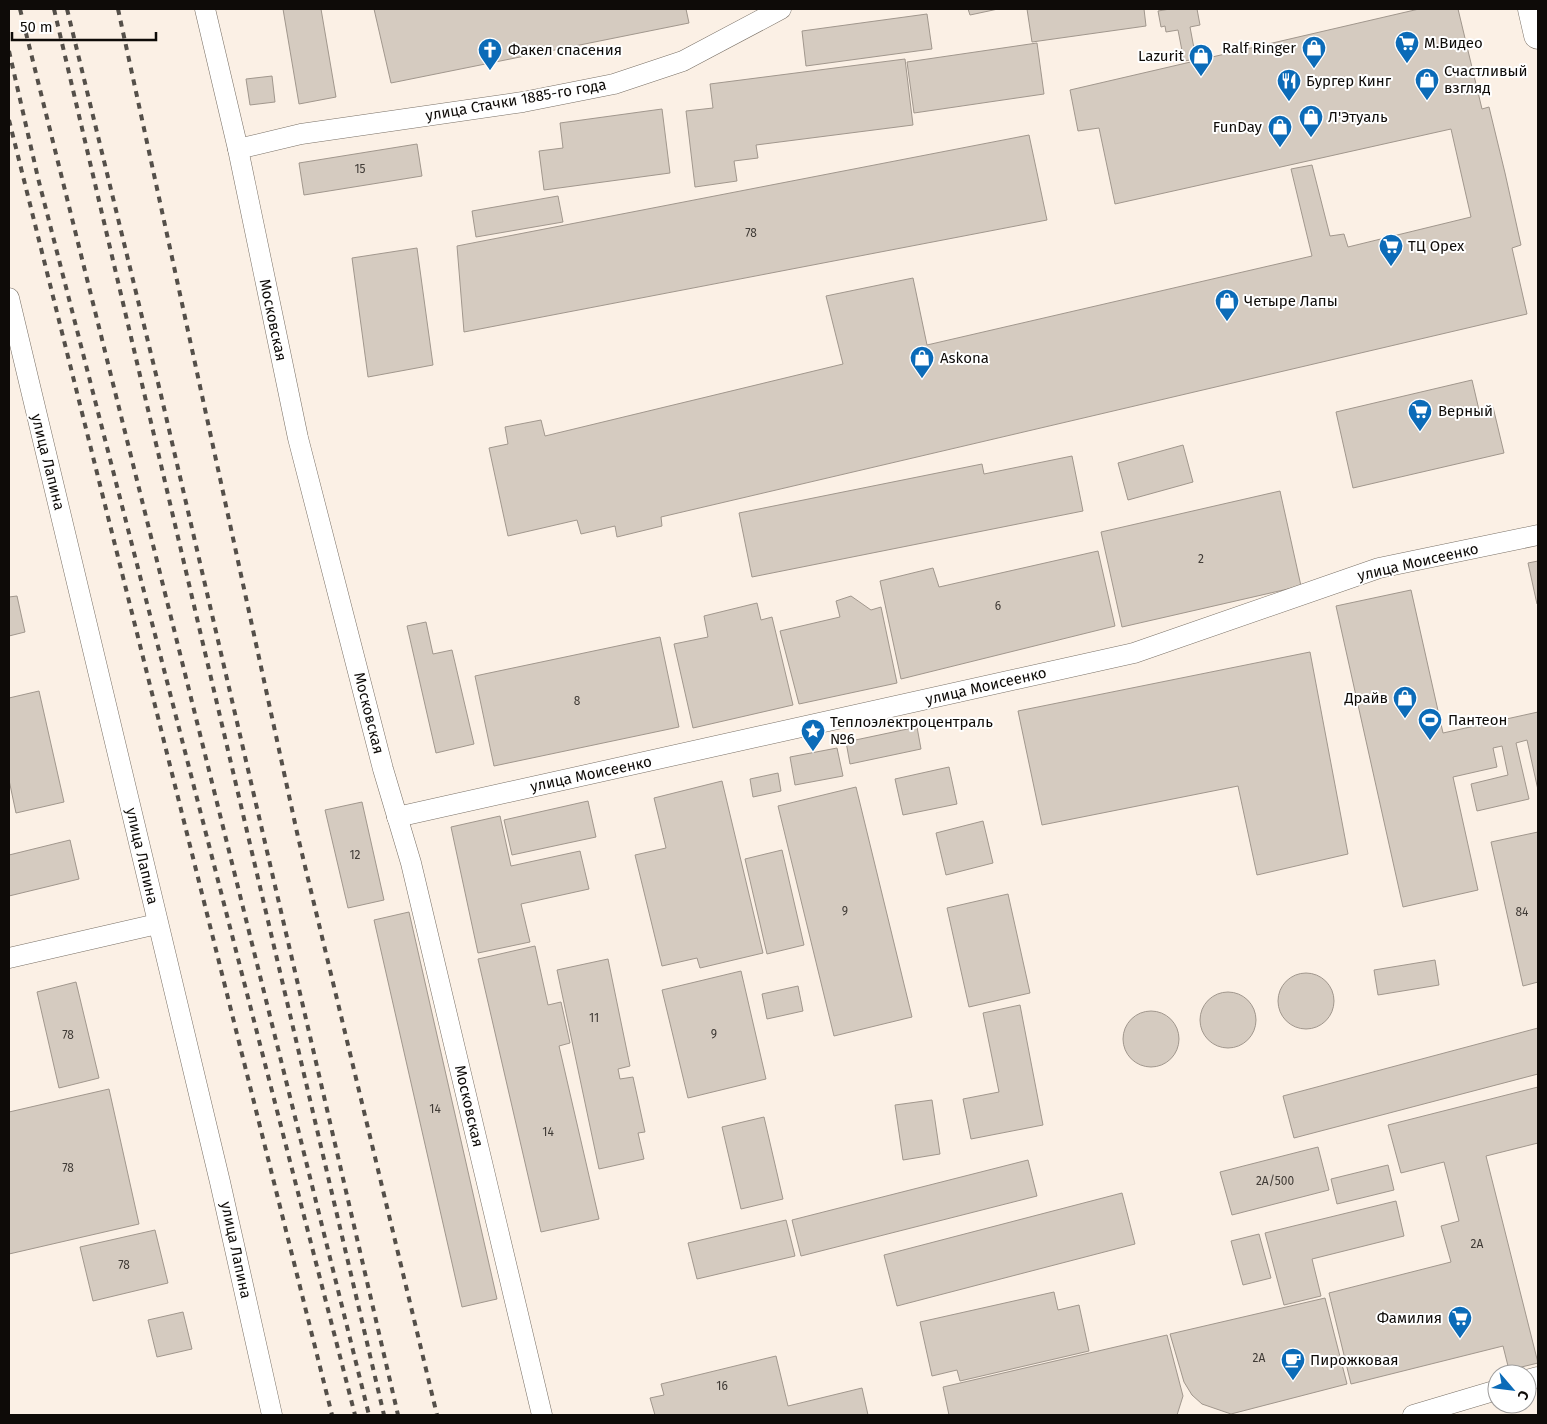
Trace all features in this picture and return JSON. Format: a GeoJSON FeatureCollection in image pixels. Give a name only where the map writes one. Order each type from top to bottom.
{"type":"FeatureCollection","features":[{"type":"Feature","properties":{"kind":"main road"},"geometry":{"type":"LineString","coordinates":[[1532,9],[1538,35]]}},
{"type":"Feature","properties":{"kind":"street","name":"Московская"},"geometry":{"type":"LineString","coordinates":[[205,9],[238,149],[298,438],[419,895],[542,1415]]}},
{"type":"Feature","properties":{"kind":"street","name":"улица Стачки 1885-го года"},"geometry":{"type":"LineString","coordinates":[[238,149],[301,134],[523,102],[614,84],[683,61],[781,9]]}},
{"type":"Feature","properties":{"kind":"street","name":"улица Лапина"},"geometry":{"type":"LineString","coordinates":[[9,298],[220,1182],[272,1415]]}},
{"type":"Feature","properties":{"kind":"street","name":"улица Моисеенко"},"geometry":{"type":"LineString","coordinates":[[397,817],[1134,653],[1379,568],[1538,535]]}},
{"type":"Feature","properties":{"kind":"street"},"geometry":{"type":"LineString","coordinates":[[9,958],[157,924]]}},
{"type":"Feature","properties":{"kind":"street"},"geometry":{"type":"LineString","coordinates":[[1413,1415],[1487,1393]]}},
{"type":"Feature","properties":{"kind":"building"},"geometry":{"type":"Polygon","coordinates":[[[283,9],[321,9],[336,97],[299,104],[283,9]]]}},
{"type":"Feature","properties":{"kind":"building"},"geometry":{"type":"Polygon","coordinates":[[[374,9],[686,9],[689,23],[391,83],[374,9]]]}},
{"type":"Feature","properties":{"kind":"building"},"geometry":{"type":"Polygon","coordinates":[[[968,9],[998,9],[970,15],[968,9]]]}},
{"type":"Feature","properties":{"kind":"building"},"geometry":{"type":"Polygon","coordinates":[[[1027,9],[1144,9],[1146,26],[1032,42],[1027,9]]]}},
{"type":"Feature","properties":{"kind":"building"},"geometry":{"type":"Polygon","coordinates":[[[1197,9],[1200,25],[1190,27],[1196,59],[1184,61],[1178,30],[1166,32],[1165,26],[1161,27],[1158,11],[1197,9]]]}},
{"type":"Feature","properties":{"kind":"building","name":"ТЦ Орех"},"geometry":{"type":"Polygon","coordinates":[[[1419,9],[1458,9],[1482,109],[1489,107],[1505,173],[1521,245],[1512,248],[1527,314],[661,517],[662,526],[617,537],[615,526],[581,534],[577,520],[508,536],[489,448],[508,444],[505,427],[541,420],[545,436],[843,364],[826,296],[913,278],[927,345],[1312,256],[1291,169],[1312,165],[1330,236],[1344,234],[1348,247],[1471,217],[1451,129],[1115,204],[1099,128],[1078,131],[1070,90],[1419,9]]]}},
{"type":"Feature","properties":{"kind":"building"},"geometry":{"type":"Polygon","coordinates":[[[927,14],[932,49],[806,66],[802,31],[927,14]]]}},
{"type":"Feature","properties":{"kind":"building"},"geometry":{"type":"Polygon","coordinates":[[[1037,43],[1044,94],[914,113],[907,62],[1037,43]]]}},
{"type":"Feature","properties":{"kind":"building"},"geometry":{"type":"Polygon","coordinates":[[[905,59],[913,125],[756,145],[758,158],[734,161],[737,181],[695,187],[686,111],[713,108],[710,84],[905,59]]]}},
{"type":"Feature","properties":{"kind":"building"},"geometry":{"type":"Polygon","coordinates":[[[272,76],[275,102],[250,105],[246,79],[272,76]]]}},
{"type":"Feature","properties":{"kind":"building"},"geometry":{"type":"Polygon","coordinates":[[[662,109],[670,173],[544,190],[539,151],[563,148],[560,123],[662,109]]]}},
{"type":"Feature","properties":{"kind":"building"},"geometry":{"type":"Polygon","coordinates":[[[1029,135],[1047,220],[464,332],[457,246],[1029,135]]]}},
{"type":"Feature","properties":{"kind":"building"},"geometry":{"type":"Polygon","coordinates":[[[417,144],[422,176],[304,195],[299,163],[417,144]]]}},
{"type":"Feature","properties":{"kind":"building"},"geometry":{"type":"Polygon","coordinates":[[[558,196],[563,222],[476,237],[472,211],[558,196]]]}},
{"type":"Feature","properties":{"kind":"building"},"geometry":{"type":"Polygon","coordinates":[[[417,248],[433,365],[368,377],[352,258],[417,248]]]}},
{"type":"Feature","properties":{"kind":"building","name":"Верный"},"geometry":{"type":"Polygon","coordinates":[[[1472,380],[1479,410],[1493,407],[1504,453],[1353,488],[1336,412],[1472,380]]]}},
{"type":"Feature","properties":{"kind":"building"},"geometry":{"type":"Polygon","coordinates":[[[1183,445],[1193,482],[1128,500],[1118,463],[1183,445]]]}},
{"type":"Feature","properties":{"kind":"building"},"geometry":{"type":"Polygon","coordinates":[[[1072,456],[1083,511],[752,577],[739,513],[982,464],[984,474],[1072,456]]]}},
{"type":"Feature","properties":{"kind":"building"},"geometry":{"type":"Polygon","coordinates":[[[1280,491],[1301,586],[1122,627],[1101,532],[1280,491]]]}},
{"type":"Feature","properties":{"kind":"building"},"geometry":{"type":"Polygon","coordinates":[[[1098,551],[1115,626],[901,679],[880,581],[933,568],[939,587],[1098,551]]]}},
{"type":"Feature","properties":{"kind":"building"},"geometry":{"type":"Polygon","coordinates":[[[1538,561],[1538,603],[1537,604],[1528,563],[1538,561]]]}},
{"type":"Feature","properties":{"kind":"building"},"geometry":{"type":"Polygon","coordinates":[[[1411,590],[1443,733],[1538,712],[1538,790],[1527,740],[1516,743],[1529,799],[1477,811],[1471,784],[1508,775],[1502,746],[1493,748],[1497,767],[1453,777],[1478,890],[1403,907],[1336,606],[1411,590]]]}},
{"type":"Feature","properties":{"kind":"building"},"geometry":{"type":"Polygon","coordinates":[[[17,596],[25,632],[9,636],[9,597],[17,596]]]}},
{"type":"Feature","properties":{"kind":"building"},"geometry":{"type":"Polygon","coordinates":[[[851,596],[871,610],[881,607],[897,683],[799,704],[780,631],[840,617],[836,601],[851,596]]]}},
{"type":"Feature","properties":{"kind":"building"},"geometry":{"type":"Polygon","coordinates":[[[757,603],[761,620],[772,617],[793,705],[693,728],[674,644],[708,637],[704,616],[757,603]]]}},
{"type":"Feature","properties":{"kind":"building"},"geometry":{"type":"Polygon","coordinates":[[[426,622],[433,654],[452,650],[474,744],[436,753],[407,626],[426,622]]]}},
{"type":"Feature","properties":{"kind":"building"},"geometry":{"type":"Polygon","coordinates":[[[660,637],[679,727],[494,766],[475,676],[660,637]]]}},
{"type":"Feature","properties":{"kind":"building"},"geometry":{"type":"Polygon","coordinates":[[[1310,652],[1348,854],[1257,875],[1238,786],[1042,825],[1018,711],[1310,652]]]}},
{"type":"Feature","properties":{"kind":"building"},"geometry":{"type":"Polygon","coordinates":[[[39,691],[64,802],[16,813],[9,780],[9,698],[39,691]]]}},
{"type":"Feature","properties":{"kind":"building"},"geometry":{"type":"Polygon","coordinates":[[[917,727],[921,749],[850,764],[846,742],[917,727]]]}},
{"type":"Feature","properties":{"kind":"building"},"geometry":{"type":"Polygon","coordinates":[[[837,748],[843,776],[795,785],[790,757],[837,748]]]}},
{"type":"Feature","properties":{"kind":"building"},"geometry":{"type":"Polygon","coordinates":[[[949,767],[957,804],[903,815],[895,779],[949,767]]]}},
{"type":"Feature","properties":{"kind":"building"},"geometry":{"type":"Polygon","coordinates":[[[778,773],[781,791],[753,797],[750,779],[778,773]]]}},
{"type":"Feature","properties":{"kind":"building"},"geometry":{"type":"Polygon","coordinates":[[[722,781],[763,953],[700,968],[697,958],[662,966],[635,855],[666,848],[654,798],[722,781]]]}},
{"type":"Feature","properties":{"kind":"building"},"geometry":{"type":"Polygon","coordinates":[[[856,787],[912,1017],[834,1036],[778,806],[856,787]]]}},
{"type":"Feature","properties":{"kind":"building"},"geometry":{"type":"Polygon","coordinates":[[[588,801],[596,837],[512,855],[504,820],[588,801]]]}},
{"type":"Feature","properties":{"kind":"building"},"geometry":{"type":"Polygon","coordinates":[[[362,802],[384,900],[348,908],[325,810],[362,802]]]}},
{"type":"Feature","properties":{"kind":"building"},"geometry":{"type":"Polygon","coordinates":[[[500,816],[511,866],[580,851],[589,889],[521,904],[530,942],[478,953],[451,827],[500,816]]]}},
{"type":"Feature","properties":{"kind":"building"},"geometry":{"type":"Polygon","coordinates":[[[983,821],[993,863],[946,875],[936,833],[983,821]]]}},
{"type":"Feature","properties":{"kind":"building"},"geometry":{"type":"Polygon","coordinates":[[[1538,832],[1538,982],[1523,986],[1491,842],[1538,832]]]}},
{"type":"Feature","properties":{"kind":"building"},"geometry":{"type":"Polygon","coordinates":[[[70,840],[79,879],[9,896],[9,855],[70,840]]]}},
{"type":"Feature","properties":{"kind":"building"},"geometry":{"type":"Polygon","coordinates":[[[782,850],[804,945],[767,954],[745,859],[782,850]]]}},
{"type":"Feature","properties":{"kind":"building"},"geometry":{"type":"Polygon","coordinates":[[[1008,894],[1030,993],[969,1007],[947,908],[1008,894]]]}},
{"type":"Feature","properties":{"kind":"building"},"geometry":{"type":"Polygon","coordinates":[[[409,912],[497,1299],[462,1307],[374,920],[409,912]]]}},
{"type":"Feature","properties":{"kind":"building"},"geometry":{"type":"Polygon","coordinates":[[[535,946],[548,1005],[561,1002],[570,1043],[559,1046],[599,1219],[541,1232],[478,959],[535,946]]]}},
{"type":"Feature","properties":{"kind":"building"},"geometry":{"type":"Polygon","coordinates":[[[608,959],[630,1066],[618,1069],[620,1079],[633,1077],[645,1132],[638,1133],[644,1159],[599,1169],[557,970],[608,959]]]}},
{"type":"Feature","properties":{"kind":"building"},"geometry":{"type":"Polygon","coordinates":[[[1435,960],[1439,985],[1378,995],[1374,970],[1435,960]]]}},
{"type":"Feature","properties":{"kind":"building"},"geometry":{"type":"Polygon","coordinates":[[[741,971],[766,1079],[688,1098],[662,990],[741,971]]]}},
{"type":"Feature","properties":{"kind":"building"},"geometry":{"type":"Polygon","coordinates":[[[1301,973],[1311,973],[1326,981],[1332,990],[1334,1001],[1332,1012],[1326,1021],[1311,1029],[1301,1029],[1290,1024],[1283,1017],[1278,1006],[1278,996],[1283,985],[1290,978],[1301,973]]]}},
{"type":"Feature","properties":{"kind":"building"},"geometry":{"type":"Polygon","coordinates":[[[76,982],[99,1078],[59,1088],[37,992],[76,982]]]}},
{"type":"Feature","properties":{"kind":"building"},"geometry":{"type":"Polygon","coordinates":[[[798,986],[803,1011],[767,1019],[762,994],[798,986]]]}},
{"type":"Feature","properties":{"kind":"building"},"geometry":{"type":"Polygon","coordinates":[[[1228,992],[1239,994],[1248,1000],[1254,1009],[1256,1020],[1254,1031],[1248,1040],[1239,1046],[1228,1048],[1217,1046],[1208,1040],[1202,1031],[1200,1020],[1202,1009],[1208,1000],[1217,994],[1228,992]]]}},
{"type":"Feature","properties":{"kind":"building"},"geometry":{"type":"Polygon","coordinates":[[[1020,1005],[1043,1125],[971,1139],[963,1099],[999,1092],[983,1013],[1020,1005]]]}},
{"type":"Feature","properties":{"kind":"building"},"geometry":{"type":"Polygon","coordinates":[[[1151,1011],[1162,1013],[1171,1019],[1177,1028],[1179,1039],[1177,1050],[1171,1059],[1162,1065],[1151,1067],[1140,1065],[1131,1059],[1125,1050],[1123,1039],[1125,1028],[1131,1019],[1140,1013],[1151,1011]]]}},
{"type":"Feature","properties":{"kind":"building"},"geometry":{"type":"Polygon","coordinates":[[[1538,1028],[1538,1074],[1294,1138],[1283,1096],[1538,1028]]]}},
{"type":"Feature","properties":{"kind":"building"},"geometry":{"type":"Polygon","coordinates":[[[1538,1087],[1538,1143],[1486,1156],[1538,1363],[1508,1364],[1503,1346],[1351,1384],[1329,1293],[1451,1262],[1441,1226],[1459,1221],[1444,1162],[1401,1173],[1388,1125],[1538,1087]]]}},
{"type":"Feature","properties":{"kind":"building"},"geometry":{"type":"Polygon","coordinates":[[[109,1089],[139,1224],[9,1254],[9,1112],[109,1089]]]}},
{"type":"Feature","properties":{"kind":"building"},"geometry":{"type":"Polygon","coordinates":[[[932,1100],[940,1154],[903,1160],[895,1105],[932,1100]]]}},
{"type":"Feature","properties":{"kind":"building"},"geometry":{"type":"Polygon","coordinates":[[[764,1117],[783,1199],[741,1209],[722,1127],[764,1117]]]}},
{"type":"Feature","properties":{"kind":"building"},"geometry":{"type":"Polygon","coordinates":[[[1318,1147],[1329,1190],[1232,1215],[1220,1172],[1318,1147]]]}},
{"type":"Feature","properties":{"kind":"building"},"geometry":{"type":"Polygon","coordinates":[[[1028,1160],[1037,1196],[801,1256],[792,1220],[1028,1160]]]}},
{"type":"Feature","properties":{"kind":"building"},"geometry":{"type":"Polygon","coordinates":[[[1388,1165],[1394,1190],[1337,1204],[1331,1179],[1388,1165]]]}},
{"type":"Feature","properties":{"kind":"building"},"geometry":{"type":"Polygon","coordinates":[[[1122,1193],[1135,1244],[897,1306],[884,1255],[1122,1193]]]}},
{"type":"Feature","properties":{"kind":"building"},"geometry":{"type":"Polygon","coordinates":[[[1396,1201],[1404,1236],[1312,1259],[1321,1296],[1284,1305],[1265,1233],[1396,1201]]]}},
{"type":"Feature","properties":{"kind":"building"},"geometry":{"type":"Polygon","coordinates":[[[786,1220],[795,1256],[697,1279],[688,1243],[786,1220]]]}},
{"type":"Feature","properties":{"kind":"building"},"geometry":{"type":"Polygon","coordinates":[[[155,1230],[168,1283],[93,1301],[80,1247],[155,1230]]]}},
{"type":"Feature","properties":{"kind":"building"},"geometry":{"type":"Polygon","coordinates":[[[1259,1234],[1271,1278],[1243,1285],[1231,1241],[1259,1234]]]}},
{"type":"Feature","properties":{"kind":"building"},"geometry":{"type":"Polygon","coordinates":[[[1054,1292],[1058,1310],[1079,1305],[1089,1351],[960,1381],[957,1370],[932,1376],[920,1322],[1054,1292]]]}},
{"type":"Feature","properties":{"kind":"building"},"geometry":{"type":"Polygon","coordinates":[[[1325,1298],[1347,1384],[1231,1414],[1202,1404],[1192,1395],[1184,1382],[1170,1334],[1325,1298]]]}},
{"type":"Feature","properties":{"kind":"building"},"geometry":{"type":"Polygon","coordinates":[[[183,1312],[192,1349],[157,1357],[148,1320],[183,1312]]]}},
{"type":"Feature","properties":{"kind":"building"},"geometry":{"type":"Polygon","coordinates":[[[1167,1335],[1183,1396],[1177,1415],[949,1415],[943,1387],[1167,1335]]]}},
{"type":"Feature","properties":{"kind":"building"},"geometry":{"type":"Polygon","coordinates":[[[776,1356],[788,1406],[862,1388],[868,1415],[655,1415],[650,1398],[664,1395],[661,1384],[776,1356]]]}},
{"type":"Feature","properties":{"kind":"railway"},"geometry":{"type":"LineString","coordinates":[[20,9],[369,1415]]}},
{"type":"Feature","properties":{"kind":"railway"},"geometry":{"type":"LineString","coordinates":[[54,9],[384,1415]]}},
{"type":"Feature","properties":{"kind":"railway"},"geometry":{"type":"LineString","coordinates":[[67,9],[161,395],[398,1415]]}},
{"type":"Feature","properties":{"kind":"railway"},"geometry":{"type":"LineString","coordinates":[[118,9],[298,837],[437,1415]]}},
{"type":"Feature","properties":{"kind":"railway"},"geometry":{"type":"LineString","coordinates":[[9,51],[38,178],[355,1415]]}},
{"type":"Feature","properties":{"kind":"railway"},"geometry":{"type":"LineString","coordinates":[[9,120],[332,1415]]}},
{"type":"Feature","properties":{"kind":"place","name":"М.Видео"},"geometry":{"type":"Point","coordinates":[1407,64]}},
{"type":"Feature","properties":{"kind":"place","name":"Ralf Ringer"},"geometry":{"type":"Point","coordinates":[1314,69]}},
{"type":"Feature","properties":{"kind":"place","name":"Факел спасения"},"geometry":{"type":"Point","coordinates":[490,71]}},
{"type":"Feature","properties":{"kind":"place","name":"Lazurit"},"geometry":{"type":"Point","coordinates":[1201,77]}},
{"type":"Feature","properties":{"kind":"place","name":"Счастливый взгляд"},"geometry":{"type":"Point","coordinates":[1427,101]}},
{"type":"Feature","properties":{"kind":"place","name":"Бургер Кинг"},"geometry":{"type":"Point","coordinates":[1289,102]}},
{"type":"Feature","properties":{"kind":"place","name":"Л'Этуаль"},"geometry":{"type":"Point","coordinates":[1311,138]}},
{"type":"Feature","properties":{"kind":"place","name":"FunDay"},"geometry":{"type":"Point","coordinates":[1280,148]}},
{"type":"Feature","properties":{"kind":"place","name":"ТЦ Орех"},"geometry":{"type":"Point","coordinates":[1391,267]}},
{"type":"Feature","properties":{"kind":"place","name":"Четыре Лапы"},"geometry":{"type":"Point","coordinates":[1227,322]}},
{"type":"Feature","properties":{"kind":"place","name":"Askona"},"geometry":{"type":"Point","coordinates":[922,379]}},
{"type":"Feature","properties":{"kind":"place","name":"Верный"},"geometry":{"type":"Point","coordinates":[1420,432]}},
{"type":"Feature","properties":{"kind":"place","name":"Драйв"},"geometry":{"type":"Point","coordinates":[1405,719]}},
{"type":"Feature","properties":{"kind":"place","name":"Пантеон"},"geometry":{"type":"Point","coordinates":[1430,741]}},
{"type":"Feature","properties":{"kind":"place","name":"Теплоэлектроцентраль №6"},"geometry":{"type":"Point","coordinates":[813,752]}},
{"type":"Feature","properties":{"kind":"place","name":"Фамилия"},"geometry":{"type":"Point","coordinates":[1460,1339]}},
{"type":"Feature","properties":{"kind":"place","name":"Пирожковая"},"geometry":{"type":"Point","coordinates":[1293,1381]}}]}
